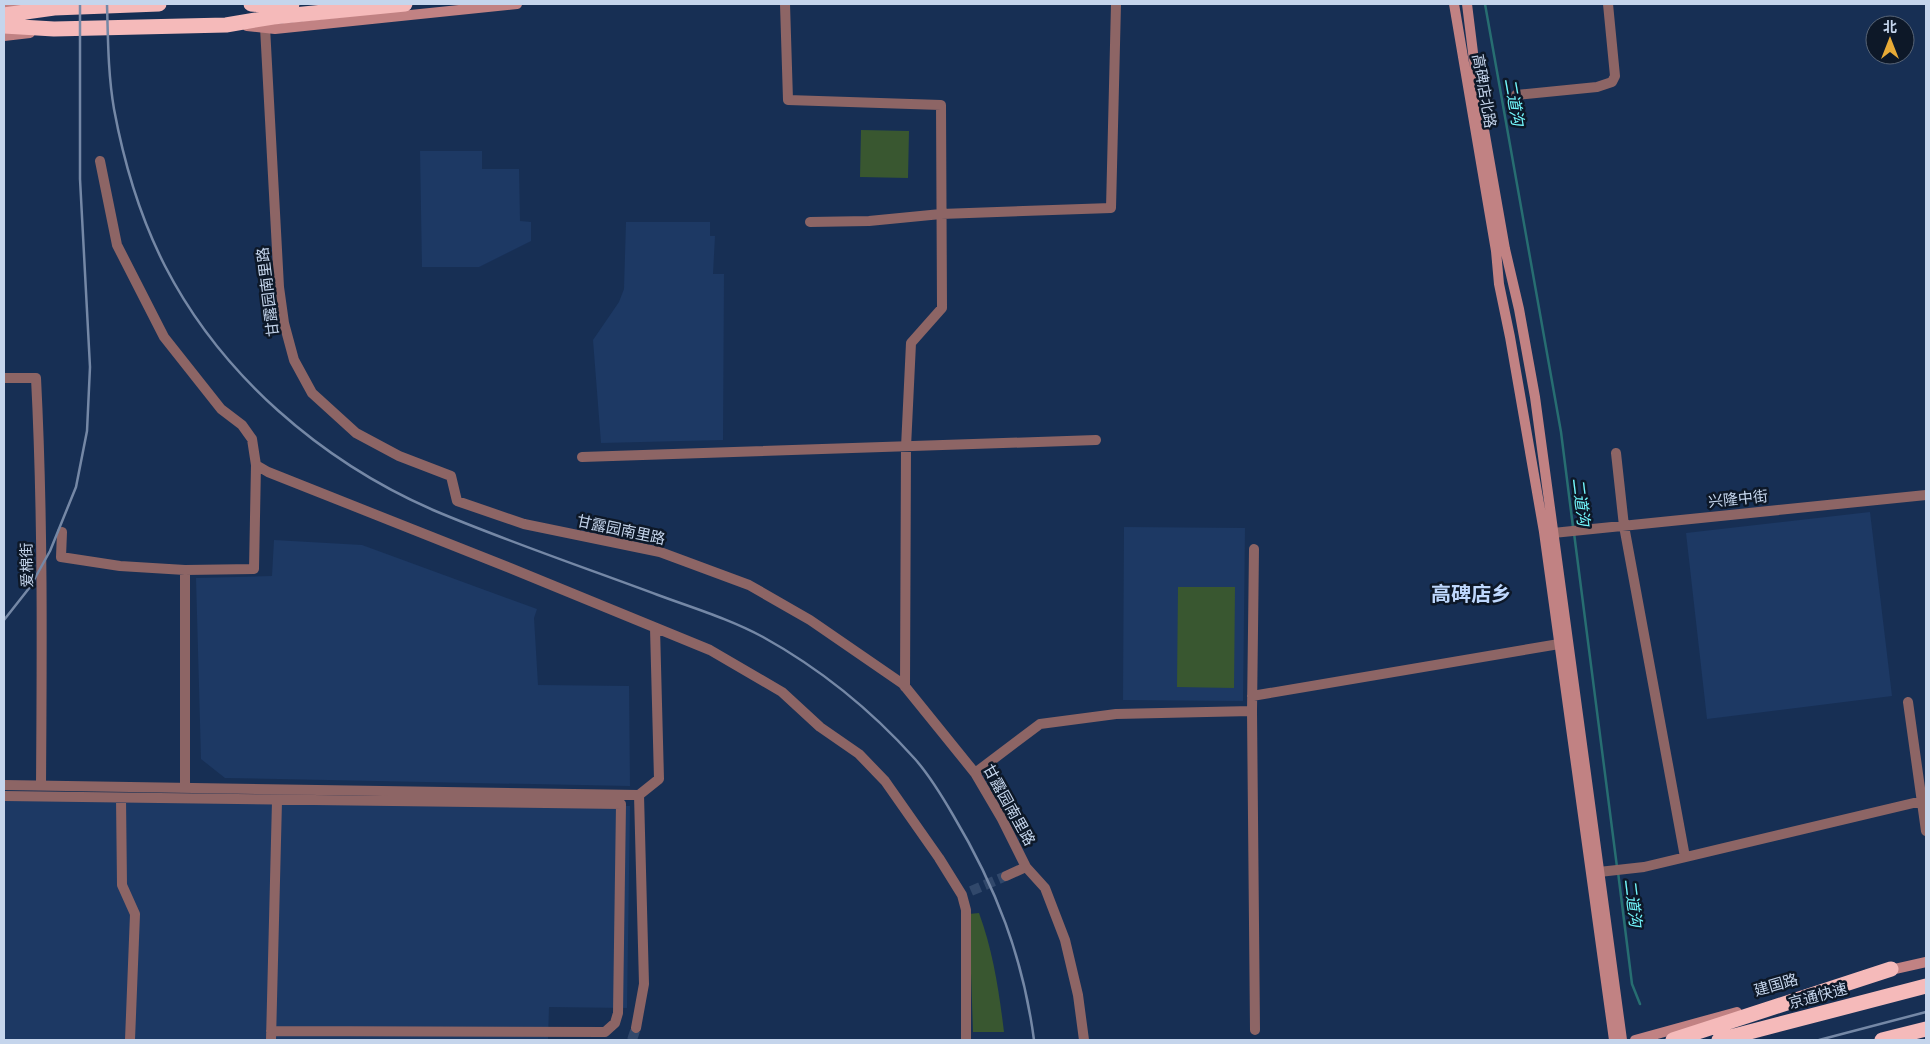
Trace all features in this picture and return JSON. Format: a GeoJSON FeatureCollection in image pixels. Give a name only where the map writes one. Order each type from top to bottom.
{"type":"FeatureCollection","features":[{"type":"Feature","properties":{"kind":"highway"},"geometry":{"type":"LineString","coordinates":[[4,14],[54,8],[159,4]]}},
{"type":"Feature","properties":{"kind":"highway"},"geometry":{"type":"LineString","coordinates":[[251,4],[274,6],[298,4]]}},
{"type":"Feature","properties":{"kind":"highway"},"geometry":{"type":"LineString","coordinates":[[4,26],[54,29],[226,25],[274,17],[398,7]]}},
{"type":"Feature","properties":{"kind":"highway"},"geometry":{"type":"LineString","coordinates":[[1673,1040],[1891,969]]}},
{"type":"Feature","properties":{"kind":"highway","name":"京通快速"},"geometry":{"type":"LineString","coordinates":[[1720,1040],[1926,986]]}},
{"type":"Feature","properties":{"kind":"highway"},"geometry":{"type":"LineString","coordinates":[[1882,1040],[1926,1029]]}},
{"type":"Feature","properties":{"kind":"street"},"geometry":{"type":"LineString","coordinates":[[4,4],[54,8]]}},
{"type":"Feature","properties":{"kind":"street"},"geometry":{"type":"LineString","coordinates":[[226,25],[275,29],[398,7],[517,4]]}},
{"type":"Feature","properties":{"kind":"street"},"geometry":{"type":"LineString","coordinates":[[785,4],[788,100],[941,105],[942,308],[911,343],[906,446],[905,687]]}},
{"type":"Feature","properties":{"kind":"street"},"geometry":{"type":"LineString","coordinates":[[810,222],[869,222],[941,214],[1111,208],[1116,4]]}},
{"type":"Feature","properties":{"kind":"street","name":"高碑店北路"},"geometry":{"type":"LineString","coordinates":[[1454,4],[1489,181]]}},
{"type":"Feature","properties":{"kind":"street","name":"高碑店北路"},"geometry":{"type":"LineString","coordinates":[[1467,4],[1489,181]]}},
{"type":"Feature","properties":{"kind":"street"},"geometry":{"type":"LineString","coordinates":[[1516,94],[1597,86],[1612,82],[1615,76],[1608,4]]}},
{"type":"Feature","properties":{"kind":"street","name":"甘露园南里路"},"geometry":{"type":"LineString","coordinates":[[265,27],[284,324],[294,360],[312,392],[356,433],[399,456],[451,476],[457,501],[524,524],[660,552],[749,585],[810,620],[905,687],[975,773],[1002,819],[1026,868],[1045,888],[1066,940],[1078,995],[1084,1040]]}},
{"type":"Feature","properties":{"kind":"street"},"geometry":{"type":"LineString","coordinates":[[4,36],[54,29]]}},
{"type":"Feature","properties":{"kind":"street"},"geometry":{"type":"LineString","coordinates":[[62,532],[61,557],[120,566],[185,570],[254,569],[256,465],[252,439],[242,425],[221,409],[164,337],[117,245],[100,160]]}},
{"type":"Feature","properties":{"kind":"street"},"geometry":{"type":"LineString","coordinates":[[1489,181],[1527,354],[1554,533],[1622,1040]]}},
{"type":"Feature","properties":{"kind":"street"},"geometry":{"type":"LineString","coordinates":[[1489,181],[1499,284],[1544,532],[1614,1040]]}},
{"type":"Feature","properties":{"kind":"street","name":"爱棉街"},"geometry":{"type":"LineString","coordinates":[[4,378],[36,378],[41,477],[43,622],[41,785]]}},
{"type":"Feature","properties":{"kind":"street"},"geometry":{"type":"LineString","coordinates":[[582,457],[1096,440]]}},
{"type":"Feature","properties":{"kind":"street"},"geometry":{"type":"LineString","coordinates":[[1616,454],[1624,526],[1685,857]]}},
{"type":"Feature","properties":{"kind":"street"},"geometry":{"type":"LineString","coordinates":[[256,465],[320,493],[710,650],[782,692],[820,727],[859,754],[885,781],[966,893],[966,1040]]}},
{"type":"Feature","properties":{"kind":"street","name":"兴隆中街"},"geometry":{"type":"LineString","coordinates":[[1554,533],[1926,495]]}},
{"type":"Feature","properties":{"kind":"street"},"geometry":{"type":"LineString","coordinates":[[1254,549],[1252,711],[1255,1030]]}},
{"type":"Feature","properties":{"kind":"street"},"geometry":{"type":"LineString","coordinates":[[185,570],[185,787]]}},
{"type":"Feature","properties":{"kind":"street"},"geometry":{"type":"LineString","coordinates":[[4,785],[638,795],[659,779],[655,628]]}},
{"type":"Feature","properties":{"kind":"street"},"geometry":{"type":"LineString","coordinates":[[1252,696],[1559,644]]}},
{"type":"Feature","properties":{"kind":"street"},"geometry":{"type":"LineString","coordinates":[[1908,702],[1926,831]]}},
{"type":"Feature","properties":{"kind":"street"},"geometry":{"type":"LineString","coordinates":[[975,773],[1040,724],[1116,714],[1252,711]]}},
{"type":"Feature","properties":{"kind":"street"},"geometry":{"type":"LineString","coordinates":[[636,1028],[644,984],[638,795]]}},
{"type":"Feature","properties":{"kind":"street"},"geometry":{"type":"LineString","coordinates":[[4,796],[621,804],[618,1013],[615,1023],[605,1032],[271,1036],[277,801]]}},
{"type":"Feature","properties":{"kind":"street"},"geometry":{"type":"LineString","coordinates":[[121,798],[122,885],[135,914],[130,1040]]}},
{"type":"Feature","properties":{"kind":"street"},"geometry":{"type":"LineString","coordinates":[[1599,872],[1632,869],[1922,801]]}},
{"type":"Feature","properties":{"kind":"street"},"geometry":{"type":"LineString","coordinates":[[1006,876],[1026,868]]}},
{"type":"Feature","properties":{"kind":"street","name":"建国路"},"geometry":{"type":"LineString","coordinates":[[1635,1040],[1891,969],[1926,962]]}},
{"type":"Feature","properties":{"kind":"shaded area"},"geometry":{"type":"Polygon","coordinates":[[[420,151],[482,151],[482,169],[519,169],[520,221],[531,222],[531,241],[479,267],[422,267],[420,151]]]}},
{"type":"Feature","properties":{"kind":"shaded area"},"geometry":{"type":"Polygon","coordinates":[[[626,222],[710,222],[710,236],[715,236],[713,274],[724,274],[723,440],[601,443],[593,340],[619,302],[624,289],[626,222]]]}},
{"type":"Feature","properties":{"kind":"shaded area"},"geometry":{"type":"Polygon","coordinates":[[[1870,512],[1892,696],[1707,719],[1686,533],[1870,512]]]}},
{"type":"Feature","properties":{"kind":"shaded area"},"geometry":{"type":"Polygon","coordinates":[[[1124,527],[1245,528],[1243,701],[1123,700],[1124,527]]]}},
{"type":"Feature","properties":{"kind":"shaded area"},"geometry":{"type":"Polygon","coordinates":[[[274,540],[362,545],[537,609],[534,618],[538,685],[629,686],[630,786],[225,778],[201,759],[196,578],[272,576],[274,540]]]}},
{"type":"Feature","properties":{"kind":"shaded area"},"geometry":{"type":"Polygon","coordinates":[[[4,798],[630,806],[627,1008],[549,1007],[548,1040],[4,1040],[4,798]]]}},
{"type":"Feature","properties":{"kind":"green space"},"geometry":{"type":"Polygon","coordinates":[[[861,130],[909,131],[908,178],[860,177],[861,130]]]}},
{"type":"Feature","properties":{"kind":"green space"},"geometry":{"type":"Polygon","coordinates":[[[1178,587],[1235,587],[1234,688],[1177,687],[1178,587]]]}},
{"type":"Feature","properties":{"kind":"green space"},"geometry":{"type":"Polygon","coordinates":[[[979,913],[995,971],[1004,1032],[973,1032],[969,914],[979,913]]]}},
{"type":"Feature","properties":{"kind":"waterway","name":"二道沟"},"geometry":{"type":"LineString","coordinates":[[1485,4],[1561,432],[1573,527]]}},
{"type":"Feature","properties":{"kind":"waterway","name":"二道沟"},"geometry":{"type":"LineString","coordinates":[[1574,533],[1617,867]]}},
{"type":"Feature","properties":{"kind":"waterway","name":"二道沟"},"geometry":{"type":"LineString","coordinates":[[1618,872],[1632,984],[1640,1004]]}},
{"type":"Feature","properties":{"kind":"tunnel"},"geometry":{"type":"LineString","coordinates":[[971,891],[1006,876]]}},
{"type":"Feature","properties":{"kind":"tunnel"},"geometry":{"type":"LineString","coordinates":[[632,1040],[636,1028]]}},
{"type":"Feature","properties":{"kind":"railway"},"geometry":{"type":"LineString","coordinates":[[4,620],[30,587],[50,551],[76,487],[87,431],[90,367],[80,179],[80,4]]}},
{"type":"Feature","properties":{"kind":"railway"},"geometry":{"type":"LineString","coordinates":[[107,4],[109,70],[114,109],[128,169],[148,228],[165,266],[188,306],[215,343],[245,378],[278,410],[314,440],[352,467],[392,490],[433,510],[488,532],[738,625],[763,637],[804,662],[863,707],[898,741],[931,779],[982,869],[1006,923],[1015,951],[1023,980],[1034,1040]]}},
{"type":"Feature","properties":{"kind":"railway"},"geometry":{"type":"LineString","coordinates":[[1819,1040],[1926,1012]]}},
{"type":"Feature","properties":{"kind":"district","name":"高碑店乡"},"geometry":{"type":"Point","coordinates":[1471,594]}}]}
